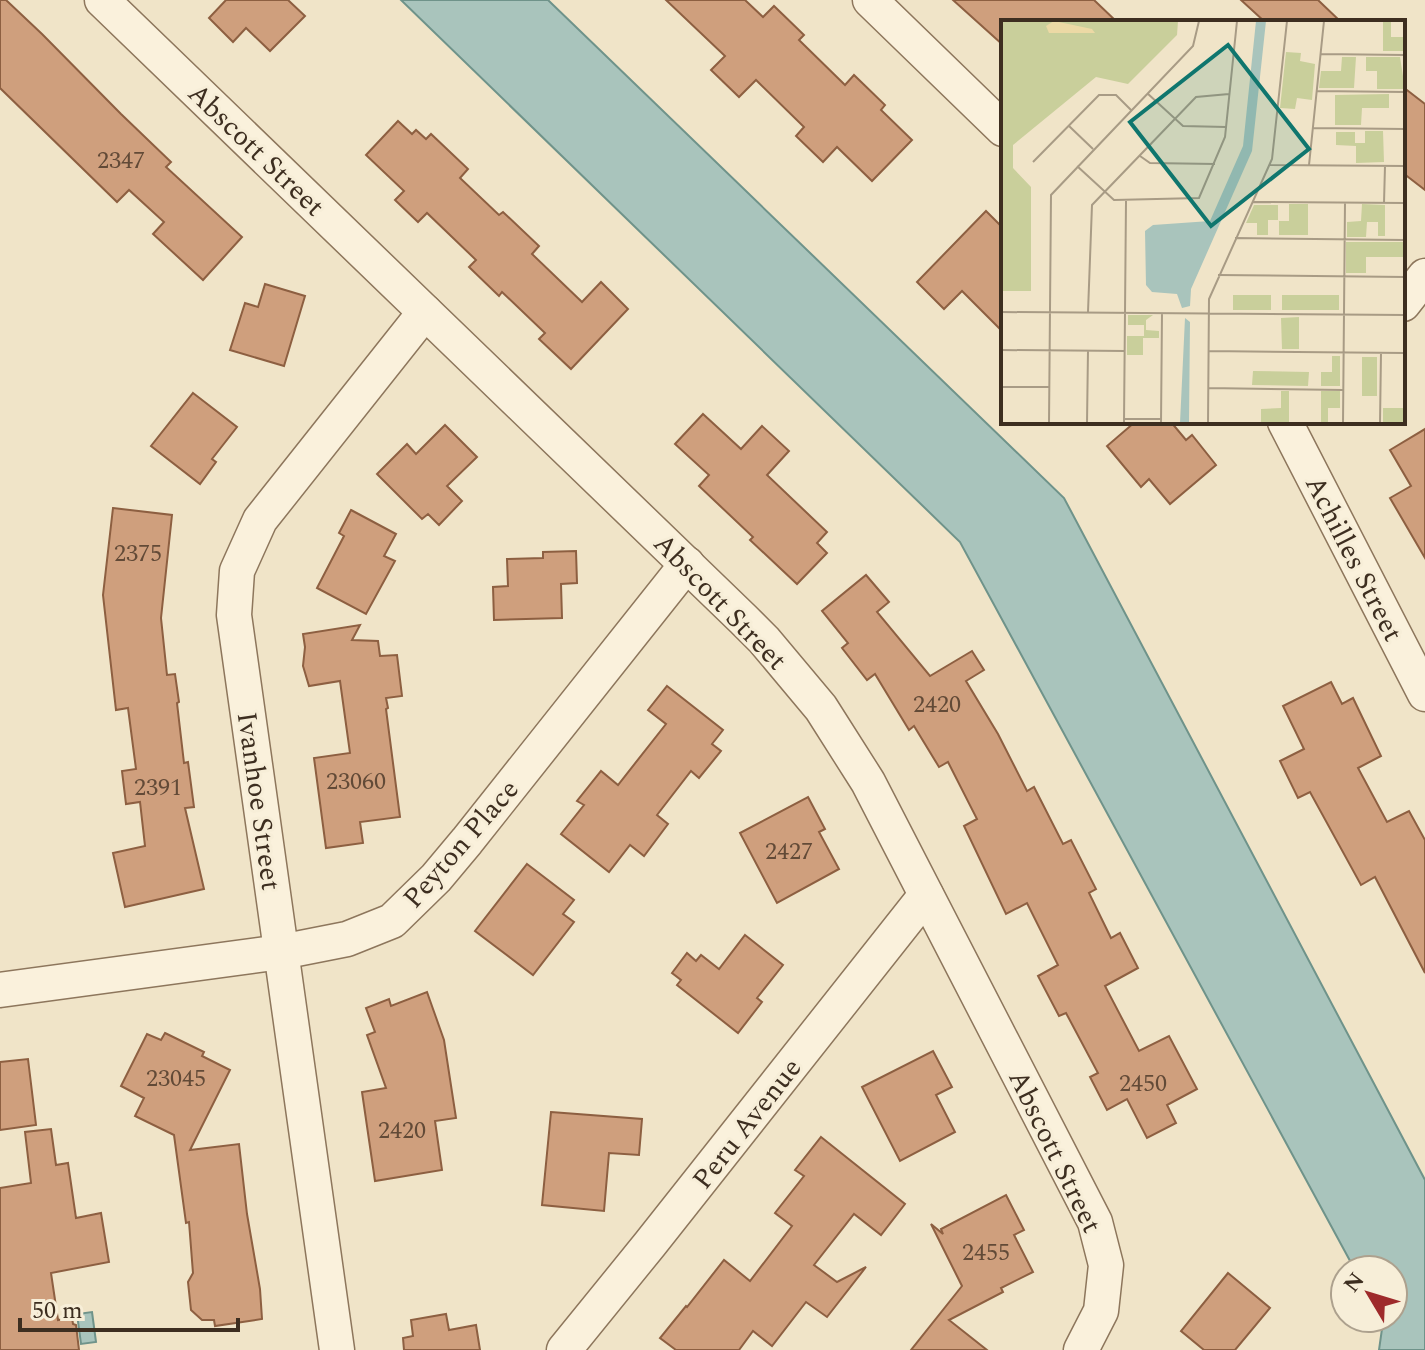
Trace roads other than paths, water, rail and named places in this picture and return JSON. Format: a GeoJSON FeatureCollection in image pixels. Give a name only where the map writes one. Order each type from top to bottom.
{"type":"FeatureCollection","features":[{"type":"Feature","properties":{"kind":"street","name":"Abscott Street"},"geometry":{"type":"LineString","coordinates":[[102,0],[687,564],[764,640],[821,708],[868,782],[1095,1222],[1106,1265],[1101,1311],[1081,1350]]}},
{"type":"Feature","properties":{"kind":"street"},"geometry":{"type":"LineString","coordinates":[[870,0],[1001,127]]}},
{"type":"Feature","properties":{"kind":"street"},"geometry":{"type":"LineString","coordinates":[[1405,301],[1425,276]]}},
{"type":"Feature","properties":{"kind":"street","name":"Ivanhoe Street"},"geometry":{"type":"LineString","coordinates":[[337,1350],[234,615],[237,571],[260,520],[425,312]]}},
{"type":"Feature","properties":{"kind":"street","name":"Achilles Street"},"geometry":{"type":"LineString","coordinates":[[1296,428],[1425,694]]}},
{"type":"Feature","properties":{"kind":"street","name":"Peyton Place"},"geometry":{"type":"LineString","coordinates":[[0,990],[281,952],[347,939],[392,921],[436,878],[467,841],[687,564]]}},
{"type":"Feature","properties":{"kind":"street","name":"Peru Avenue"},"geometry":{"type":"LineString","coordinates":[[564,1350],[926,895]]}},
{"type":"Feature","properties":{"kind":"water"},"geometry":{"type":"Polygon","coordinates":[[[401,0],[548,0],[1064,498],[1425,1180],[1425,1350],[1379,1350],[1381,1334],[1409,1334],[1409,1254],[1346,1254],[960,542],[401,0]]]}},
{"type":"Feature","properties":{"kind":"water"},"geometry":{"type":"Polygon","coordinates":[[[92,1312],[96,1342],[81,1344],[77,1314],[92,1312]]]}}]}
